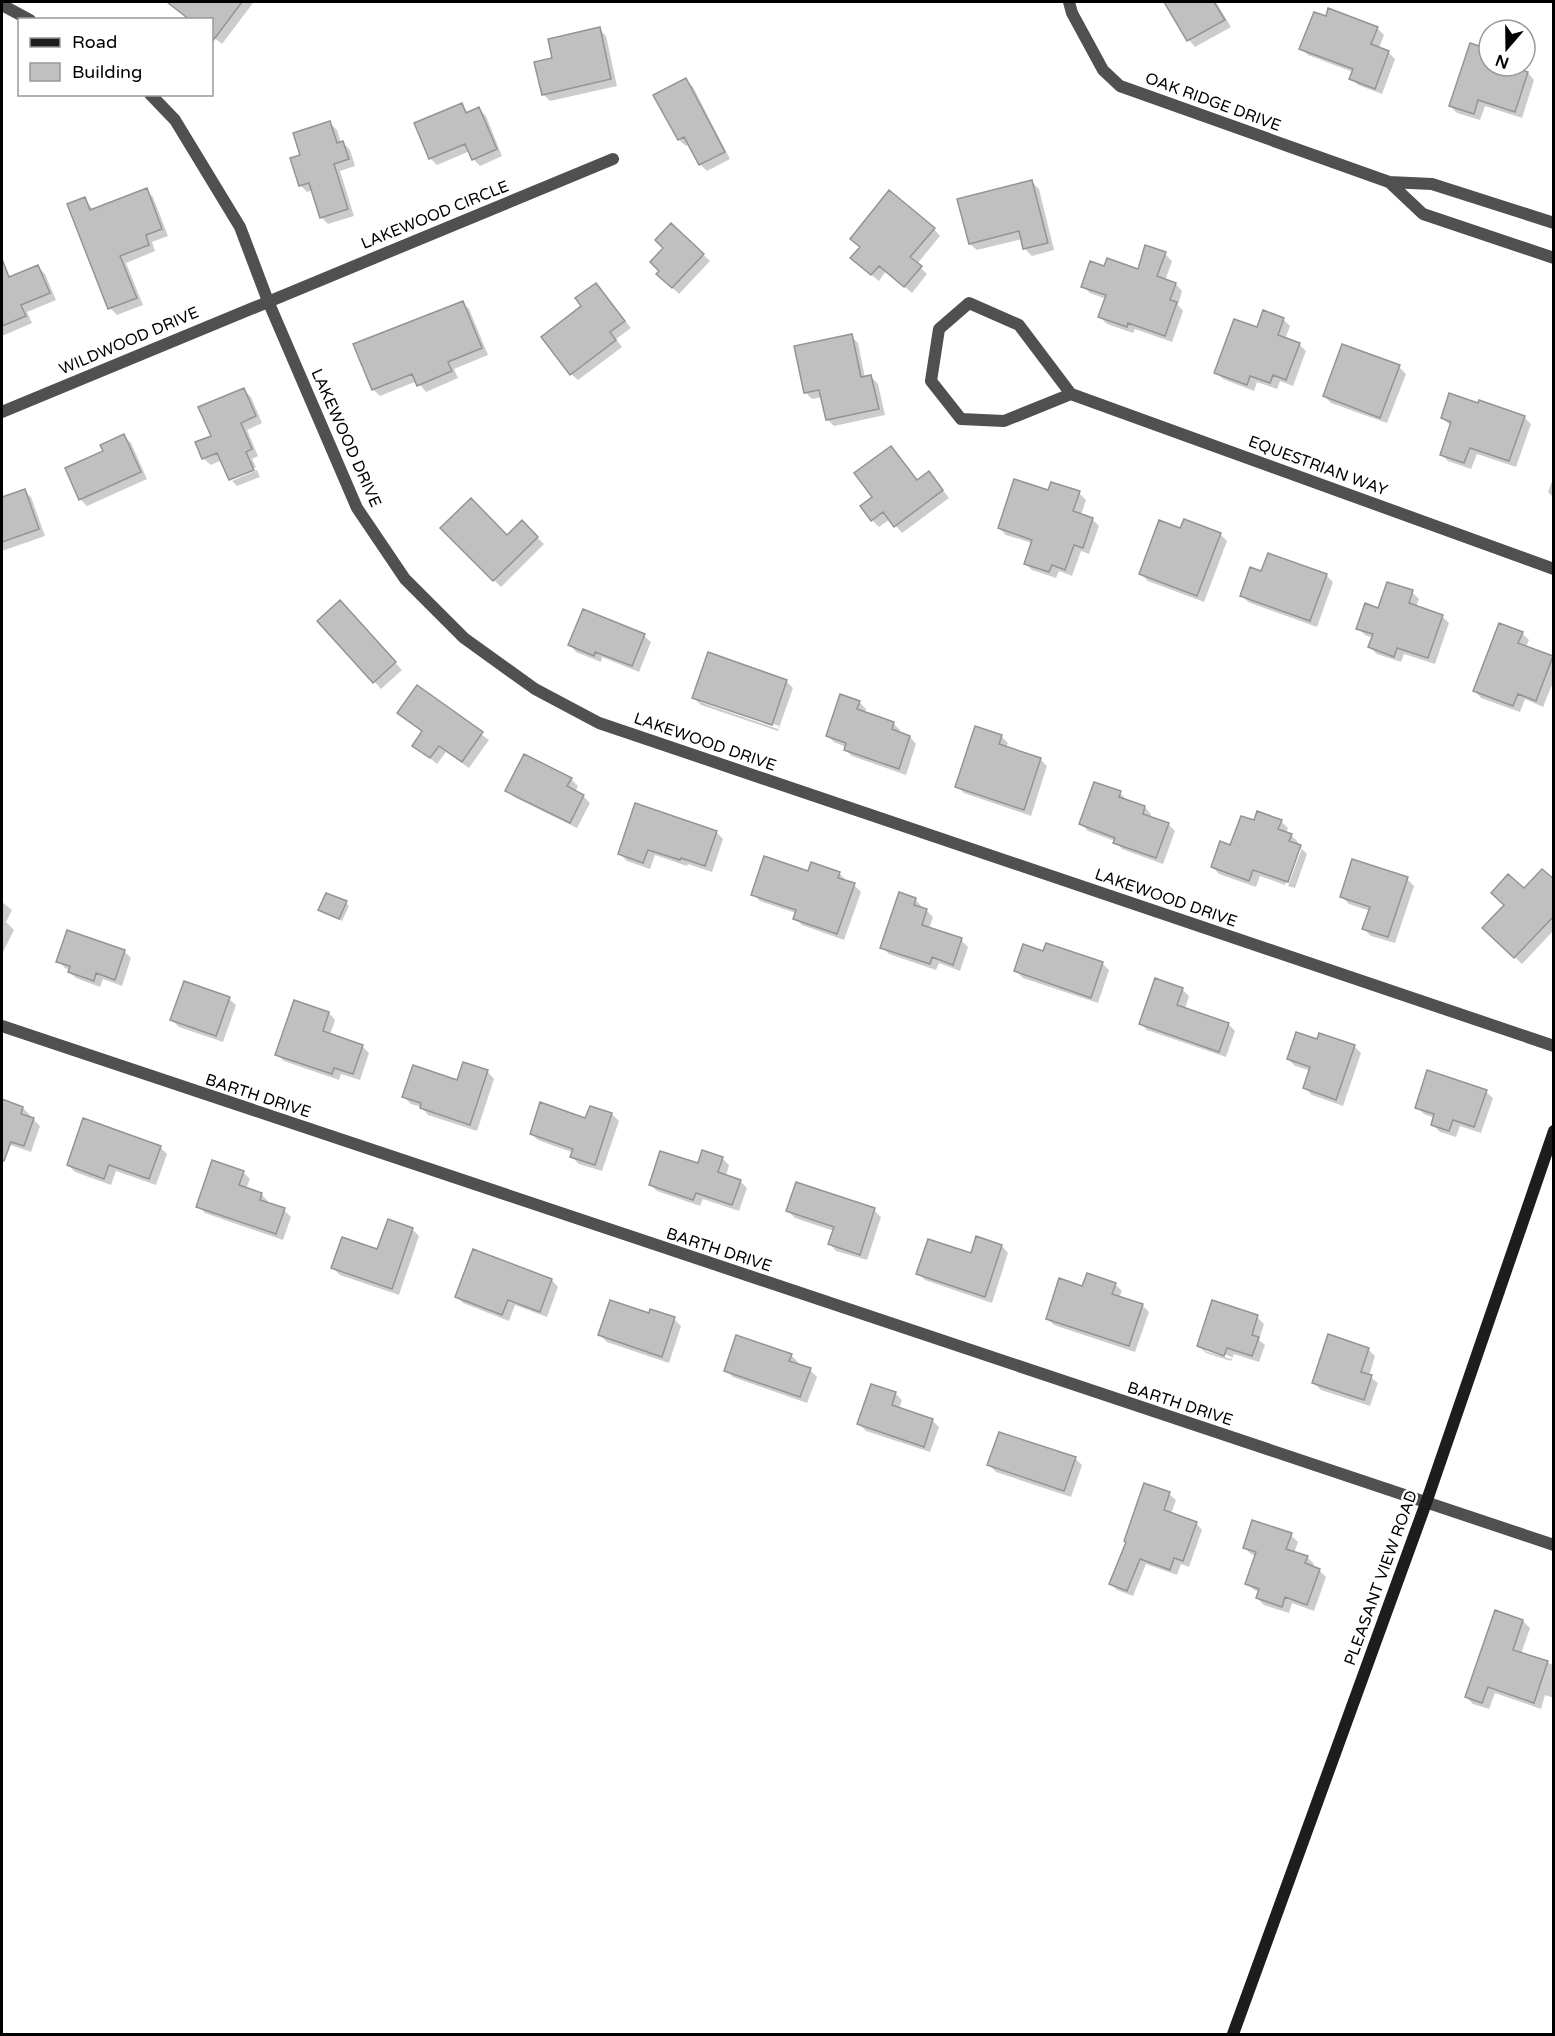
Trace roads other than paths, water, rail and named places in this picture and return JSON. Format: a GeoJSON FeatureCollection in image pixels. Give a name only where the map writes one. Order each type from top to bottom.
{"type":"FeatureCollection","features":[{"type":"Feature","properties":{"kind":"main road","name":"PLEASANT VIEW ROAD"},"geometry":{"type":"LineString","coordinates":[[1233,2034],[1426,1503],[1554,1131]]}},
{"type":"Feature","properties":{"kind":"street","name":"OAK RIDGE DRIVE"},"geometry":{"type":"LineString","coordinates":[[1069,2],[1072,14],[1103,70],[1120,86],[1389,183],[1432,184],[1554,223]]}},
{"type":"Feature","properties":{"kind":"street"},"geometry":{"type":"LineString","coordinates":[[2,5],[26,18]]}},
{"type":"Feature","properties":{"kind":"street","name":"LAKEWOOD DRIVE"},"geometry":{"type":"LineString","coordinates":[[152,96],[175,120],[240,227],[268,301],[357,508],[405,579],[464,638],[535,688],[599,723],[1554,1046]]}},
{"type":"Feature","properties":{"kind":"street","name":"LAKEWOOD CIRCLE"},"geometry":{"type":"LineString","coordinates":[[268,301],[614,159]]}},
{"type":"Feature","properties":{"kind":"street","name":"OAK RIDGE DRIVE"},"geometry":{"type":"LineString","coordinates":[[1389,183],[1423,214],[1554,258]]}},
{"type":"Feature","properties":{"kind":"street","name":"WILDWOOD DRIVE"},"geometry":{"type":"LineString","coordinates":[[2,412],[268,301]]}},
{"type":"Feature","properties":{"kind":"street"},"geometry":{"type":"LineString","coordinates":[[969,303],[1019,325],[1071,394],[1004,421],[961,418],[931,381],[939,329],[969,303]]}},
{"type":"Feature","properties":{"kind":"street","name":"EQUESTRIAN WAY"},"geometry":{"type":"LineString","coordinates":[[1071,394],[1554,569]]}},
{"type":"Feature","properties":{"kind":"street","name":"BARTH DRIVE"},"geometry":{"type":"LineString","coordinates":[[2,1026],[1554,1545]]}}]}
